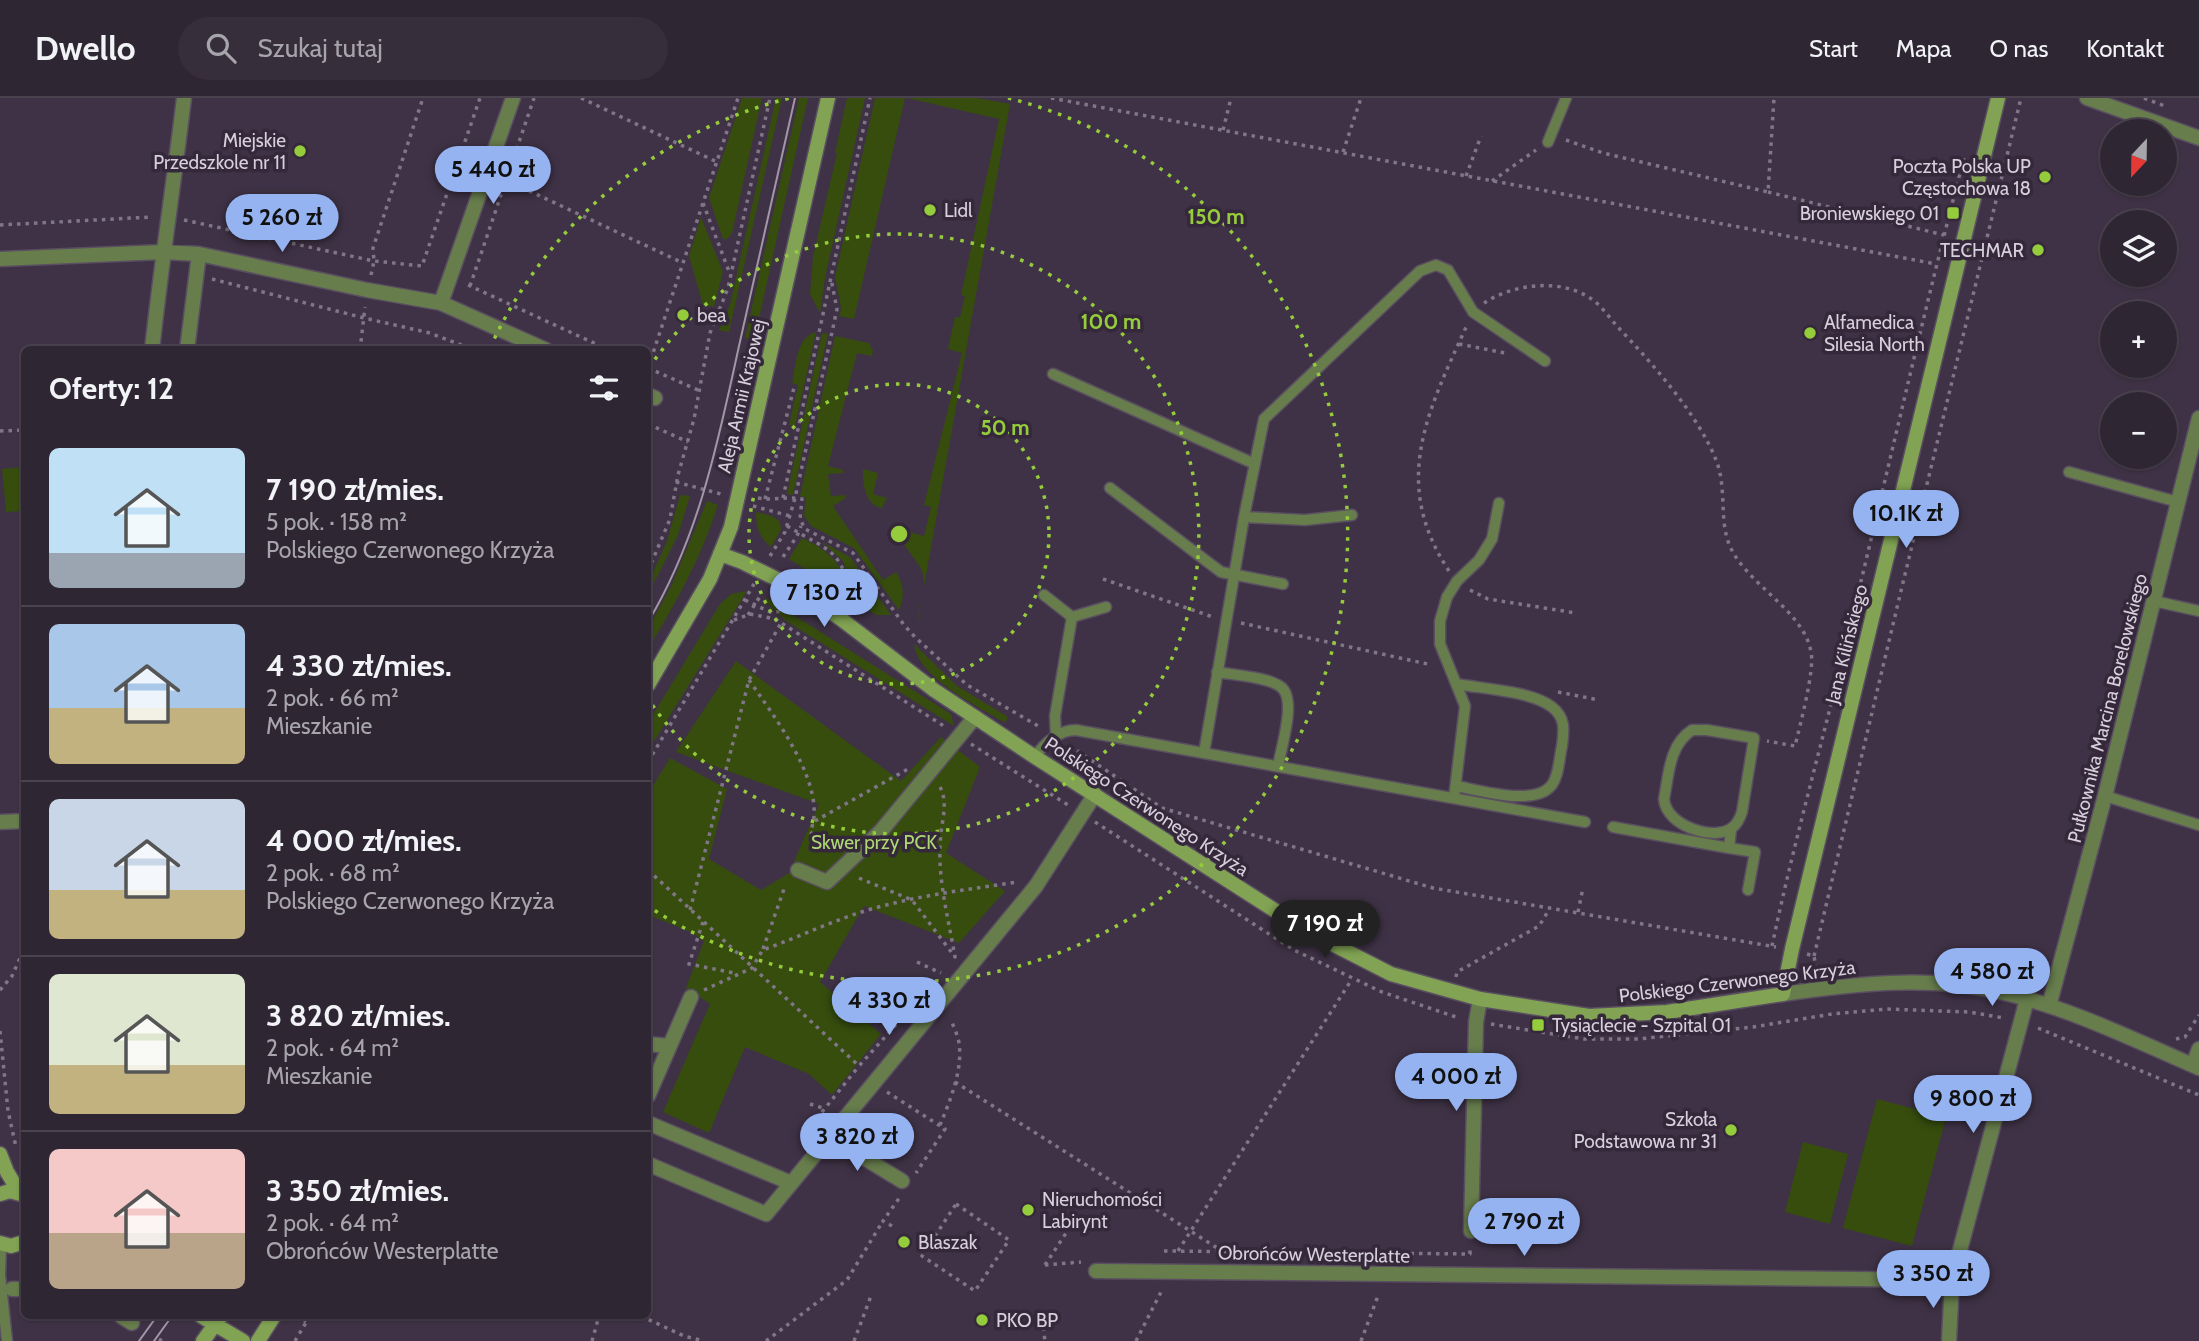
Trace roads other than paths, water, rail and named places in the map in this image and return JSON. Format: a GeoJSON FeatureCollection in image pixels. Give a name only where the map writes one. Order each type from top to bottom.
{"type":"FeatureCollection","features":[{"type":"Feature","properties":{"kind":"street"},"geometry":{"type":"LineString","coordinates":[[152,346],[184,98]]}},
{"type":"Feature","properties":{"kind":"street"},"geometry":{"type":"LineString","coordinates":[[441,303],[513,98]]}},
{"type":"Feature","properties":{"kind":"street","name":"Aleja Armii Krajowej"},"geometry":{"type":"LineString","coordinates":[[651,680],[692,612],[720,554],[737,503],[828,98]]}},
{"type":"Feature","properties":{"kind":"street","name":"Jana Kilińskiego"},"geometry":{"type":"LineString","coordinates":[[1783,995],[1798,922],[1997,98]]}},
{"type":"Feature","properties":{"kind":"street"},"geometry":{"type":"LineString","coordinates":[[2087,98],[2199,138]]}},
{"type":"Feature","properties":{"kind":"street"},"geometry":{"type":"LineString","coordinates":[[0,259],[163,252],[199,254],[441,303],[537,346]]}},
{"type":"Feature","properties":{"kind":"street"},"geometry":{"type":"LineString","coordinates":[[187,346],[199,254]]}},
{"type":"Feature","properties":{"kind":"street","name":"Pułkownika Marcina Borelowskiego"},"geometry":{"type":"LineString","coordinates":[[2049,1006],[2105,796],[2199,418]]}},
{"type":"Feature","properties":{"kind":"street","name":"Polskiego Czerwonego Krzyża"},"geometry":{"type":"LineString","coordinates":[[720,554],[743,562],[794,588],[841,619],[934,690],[1035,757],[1307,931],[1391,974],[1480,999],[1589,1016],[1667,1012],[1829,988],[1921,982],[1971,986],[2049,1006],[2196,1066]]}},
{"type":"Feature","properties":{"kind":"street"},"geometry":{"type":"LineString","coordinates":[[798,870],[827,882],[881,831],[975,718]]}},
{"type":"Feature","properties":{"kind":"street"},"geometry":{"type":"LineString","coordinates":[[651,1165],[766,1214],[1035,887],[1095,794]]}},
{"type":"Feature","properties":{"kind":"street"},"geometry":{"type":"LineString","coordinates":[[0,822],[21,821]]}},
{"type":"Feature","properties":{"kind":"street"},"geometry":{"type":"LineString","coordinates":[[651,1088],[691,997]]}},
{"type":"Feature","properties":{"kind":"street"},"geometry":{"type":"LineString","coordinates":[[1471,1231],[1476,1021],[1480,999]]}},
{"type":"Feature","properties":{"kind":"street"},"geometry":{"type":"LineString","coordinates":[[1949,1341],[1952,1280],[2027,999]]}},
{"type":"Feature","properties":{"kind":"street"},"geometry":{"type":"LineString","coordinates":[[651,1044],[668,1046]]}},
{"type":"Feature","properties":{"kind":"street"},"geometry":{"type":"LineString","coordinates":[[2196,1066],[2199,1049]]}},
{"type":"Feature","properties":{"kind":"street"},"geometry":{"type":"LineString","coordinates":[[651,1125],[791,1183]]}},
{"type":"Feature","properties":{"kind":"street"},"geometry":{"type":"LineString","coordinates":[[830,1136],[907,1182]]}},
{"type":"Feature","properties":{"kind":"street"},"geometry":{"type":"LineString","coordinates":[[0,1154],[7,1172],[21,1193]]}},
{"type":"Feature","properties":{"kind":"street"},"geometry":{"type":"LineString","coordinates":[[0,1194],[10,1191],[21,1194]]}},
{"type":"Feature","properties":{"kind":"street"},"geometry":{"type":"LineString","coordinates":[[1,1243],[11,1246],[21,1244]]}},
{"type":"Feature","properties":{"kind":"street","name":"Obrońców Westerplatte"},"geometry":{"type":"LineString","coordinates":[[1096,1271],[1952,1280]]}},
{"type":"Feature","properties":{"kind":"street"},"geometry":{"type":"LineString","coordinates":[[258,1341],[272,1319]]}},
{"type":"Feature","properties":{"kind":"street"},"geometry":{"type":"LineString","coordinates":[[203,1341],[218,1320],[243,1341]]}},
{"type":"Feature","properties":{"kind":"lane"},"geometry":{"type":"LineString","coordinates":[[1548,142],[1566,98]]}},
{"type":"Feature","properties":{"kind":"lane"},"geometry":{"type":"LineString","coordinates":[[1204,753],[1244,517],[1264,419],[1420,271],[1436,265],[1448,270],[1474,312],[1545,361]]}},
{"type":"Feature","properties":{"kind":"lane"},"geometry":{"type":"LineString","coordinates":[[1053,374],[1255,464]]}},
{"type":"Feature","properties":{"kind":"lane"},"geometry":{"type":"LineString","coordinates":[[2069,472],[2178,502]]}},
{"type":"Feature","properties":{"kind":"lane"},"geometry":{"type":"LineString","coordinates":[[1110,488],[1221,572],[1283,584]]}},
{"type":"Feature","properties":{"kind":"lane"},"geometry":{"type":"LineString","coordinates":[[1454,798],[1465,706],[1440,643],[1440,621],[1447,597],[1457,581],[1479,560],[1492,539],[1499,502]]}},
{"type":"Feature","properties":{"kind":"lane"},"geometry":{"type":"LineString","coordinates":[[1244,517],[1305,520],[1352,515]]}},
{"type":"Feature","properties":{"kind":"lane"},"geometry":{"type":"LineString","coordinates":[[1044,595],[1072,617]]}},
{"type":"Feature","properties":{"kind":"lane"},"geometry":{"type":"LineString","coordinates":[[2154,601],[2199,611]]}},
{"type":"Feature","properties":{"kind":"lane"},"geometry":{"type":"LineString","coordinates":[[1072,617],[1106,607]]}},
{"type":"Feature","properties":{"kind":"lane"},"geometry":{"type":"LineString","coordinates":[[1056,736],[1055,716],[1072,617]]}},
{"type":"Feature","properties":{"kind":"lane"},"geometry":{"type":"LineString","coordinates":[[1217,672],[1270,682],[1281,687],[1288,695],[1289,706],[1278,766]]}},
{"type":"Feature","properties":{"kind":"lane"},"geometry":{"type":"LineString","coordinates":[[1456,786],[1516,796],[1542,793],[1555,779],[1564,729],[1563,719],[1539,698],[1457,684]]}},
{"type":"Feature","properties":{"kind":"lane"},"geometry":{"type":"LineString","coordinates":[[1035,757],[1041,748],[1056,736],[1064,731],[1076,730],[1585,822]]}},
{"type":"Feature","properties":{"kind":"lane"},"geometry":{"type":"LineString","coordinates":[[1729,848],[1731,830],[1742,812],[1754,738],[1692,730],[1682,737],[1673,757],[1664,799],[1667,813],[1685,827],[1716,833],[1731,830]]}},
{"type":"Feature","properties":{"kind":"lane"},"geometry":{"type":"LineString","coordinates":[[2105,796],[2199,825]]}},
{"type":"Feature","properties":{"kind":"lane"},"geometry":{"type":"LineString","coordinates":[[1613,827],[1755,852],[1748,890]]}},
{"type":"Feature","properties":{"kind":"lane"},"geometry":{"type":"LineString","coordinates":[[1,1243],[0,1275],[7,1341]]}},
{"type":"Feature","properties":{"kind":"tram line"},"geometry":{"type":"LineString","coordinates":[[651,617],[681,557],[705,488],[795,98]]}},
{"type":"Feature","properties":{"kind":"tram line"},"geometry":{"type":"LineString","coordinates":[[139,1341],[155,1319]]}},
{"type":"Feature","properties":{"kind":"tram line"},"geometry":{"type":"LineString","coordinates":[[154,1341],[170,1319]]}},
{"type":"Feature","properties":{"kind":"place","name":"Miejskie Przedszkole nr 11"},"geometry":{"type":"Point","coordinates":[300,151]}},
{"type":"Feature","properties":{"kind":"place","name":"Poczta Polska UP Częstochowa 18"},"geometry":{"type":"Point","coordinates":[2045,177]}},
{"type":"Feature","properties":{"kind":"place","name":"Lidl"},"geometry":{"type":"Point","coordinates":[930,210]}},
{"type":"Feature","properties":{"kind":"place","name":"Broniewskiego 01"},"geometry":{"type":"Point","coordinates":[1953,213]}},
{"type":"Feature","properties":{"kind":"place","name":"TECHMAR"},"geometry":{"type":"Point","coordinates":[2038,250]}},
{"type":"Feature","properties":{"kind":"place","name":"bea"},"geometry":{"type":"Point","coordinates":[683,315]}},
{"type":"Feature","properties":{"kind":"place","name":"Alfamedica Silesia North"},"geometry":{"type":"Point","coordinates":[1810,333]}},
{"type":"Feature","properties":{"kind":"place","name":"Tysiąclecie - Szpital 01"},"geometry":{"type":"Point","coordinates":[1538,1025]}},
{"type":"Feature","properties":{"kind":"place","name":"Szkoła Podstawowa nr 31"},"geometry":{"type":"Point","coordinates":[1731,1130]}},
{"type":"Feature","properties":{"kind":"place","name":"Nieruchomości Labirynt"},"geometry":{"type":"Point","coordinates":[1028,1210]}},
{"type":"Feature","properties":{"kind":"place","name":"Blaszak"},"geometry":{"type":"Point","coordinates":[904,1242]}},
{"type":"Feature","properties":{"kind":"place","name":"PKO BP"},"geometry":{"type":"Point","coordinates":[982,1320]}},
{"type":"Feature","properties":{"kind":"park label","name":"Skwer przy PCK"},"geometry":{"type":"Point","coordinates":[874,842]}}]}
